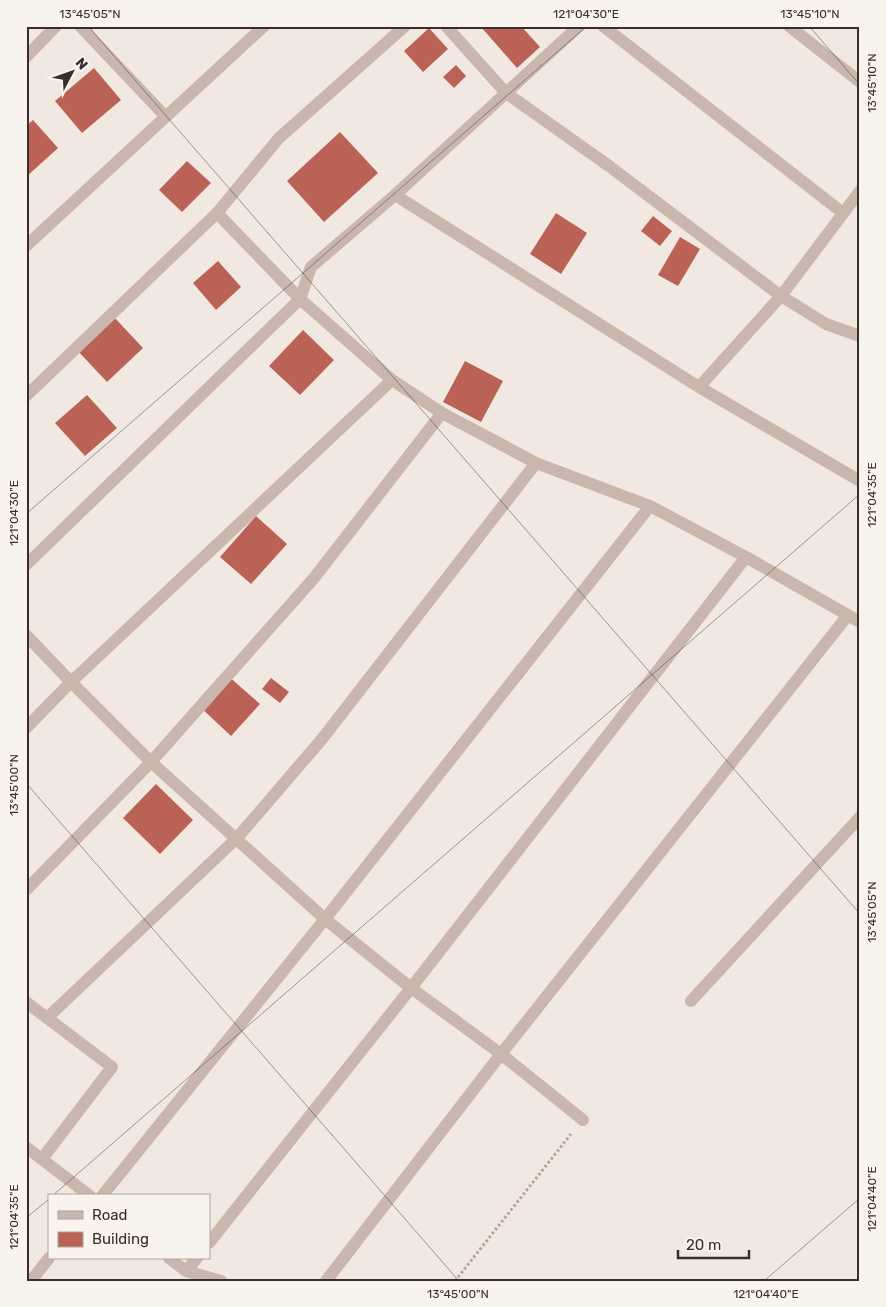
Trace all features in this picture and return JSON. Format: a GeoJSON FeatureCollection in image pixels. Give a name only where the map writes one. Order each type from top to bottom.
{"type":"FeatureCollection","features":[{"type":"Feature","properties":{"kind":"street"},"geometry":{"type":"LineString","coordinates":[[26,57],[56,26]]}},
{"type":"Feature","properties":{"kind":"street"},"geometry":{"type":"LineString","coordinates":[[80,26],[165,116]]}},
{"type":"Feature","properties":{"kind":"street"},"geometry":{"type":"LineString","coordinates":[[26,246],[264,26]]}},
{"type":"Feature","properties":{"kind":"street"},"geometry":{"type":"LineString","coordinates":[[26,396],[217,213],[279,138],[405,26]]}},
{"type":"Feature","properties":{"kind":"street"},"geometry":{"type":"LineString","coordinates":[[446,26],[506,93],[609,166],[781,296],[826,324],[860,336]]}},
{"type":"Feature","properties":{"kind":"street"},"geometry":{"type":"LineString","coordinates":[[26,565],[300,299],[311,267],[395,195],[579,26]]}},
{"type":"Feature","properties":{"kind":"street"},"geometry":{"type":"LineString","coordinates":[[602,26],[843,213]]}},
{"type":"Feature","properties":{"kind":"street"},"geometry":{"type":"LineString","coordinates":[[789,26],[860,82]]}},
{"type":"Feature","properties":{"kind":"street"},"geometry":{"type":"LineString","coordinates":[[699,387],[781,296],[860,191]]}},
{"type":"Feature","properties":{"kind":"street"},"geometry":{"type":"LineString","coordinates":[[395,195],[699,387],[860,481]]}},
{"type":"Feature","properties":{"kind":"street"},"geometry":{"type":"LineString","coordinates":[[217,213],[300,299],[392,380],[442,414],[536,463],[650,506],[746,557],[860,622]]}},
{"type":"Feature","properties":{"kind":"street"},"geometry":{"type":"LineString","coordinates":[[26,728],[71,682],[392,380]]}},
{"type":"Feature","properties":{"kind":"street"},"geometry":{"type":"LineString","coordinates":[[26,890],[152,762],[314,578],[442,414]]}},
{"type":"Feature","properties":{"kind":"street"},"geometry":{"type":"LineString","coordinates":[[48,1017],[237,838],[322,739],[536,463]]}},
{"type":"Feature","properties":{"kind":"street"},"geometry":{"type":"LineString","coordinates":[[104,1194],[325,920],[650,506]]}},
{"type":"Feature","properties":{"kind":"street"},"geometry":{"type":"LineString","coordinates":[[210,1242],[411,988],[746,557]]}},
{"type":"Feature","properties":{"kind":"street"},"geometry":{"type":"LineString","coordinates":[[326,1281],[501,1054],[848,615]]}},
{"type":"Feature","properties":{"kind":"street"},"geometry":{"type":"LineString","coordinates":[[26,635],[152,762],[325,920],[411,988],[501,1054],[583,1120]]}},
{"type":"Feature","properties":{"kind":"street"},"geometry":{"type":"LineString","coordinates":[[692,1001],[860,817]]}},
{"type":"Feature","properties":{"kind":"street"},"geometry":{"type":"LineString","coordinates":[[26,1002],[112,1067],[42,1159]]}},
{"type":"Feature","properties":{"kind":"street"},"geometry":{"type":"LineString","coordinates":[[26,1147],[87,1194]]}},
{"type":"Feature","properties":{"kind":"street"},"geometry":{"type":"LineString","coordinates":[[31,1281],[48,1259]]}},
{"type":"Feature","properties":{"kind":"street"},"geometry":{"type":"LineString","coordinates":[[171,1260],[186,1272],[221,1281]]}},
{"type":"Feature","properties":{"kind":"street"},"geometry":{"type":"LineString","coordinates":[[186,1272],[195,1260]]}},
{"type":"Feature","properties":{"kind":"path"},"geometry":{"type":"LineString","coordinates":[[455,1281],[583,1120]]}},
{"type":"Feature","properties":{"kind":"building"},"geometry":{"type":"Polygon","coordinates":[[[482,26],[521,26],[540,47],[517,68],[482,26]]]}},
{"type":"Feature","properties":{"kind":"building"},"geometry":{"type":"Polygon","coordinates":[[[429,28],[448,49],[423,72],[404,51],[429,28]]]}},
{"type":"Feature","properties":{"kind":"building"},"geometry":{"type":"Polygon","coordinates":[[[456,65],[466,76],[454,88],[443,77],[456,65]]]}},
{"type":"Feature","properties":{"kind":"building"},"geometry":{"type":"Polygon","coordinates":[[[94,68],[121,100],[82,133],[55,101],[94,68]]]}},
{"type":"Feature","properties":{"kind":"building"},"geometry":{"type":"Polygon","coordinates":[[[33,120],[58,148],[26,177],[26,126],[33,120]]]}},
{"type":"Feature","properties":{"kind":"building"},"geometry":{"type":"Polygon","coordinates":[[[340,132],[378,173],[324,222],[287,181],[340,132]]]}},
{"type":"Feature","properties":{"kind":"building"},"geometry":{"type":"Polygon","coordinates":[[[187,161],[211,183],[182,212],[159,190],[187,161]]]}},
{"type":"Feature","properties":{"kind":"building"},"geometry":{"type":"Polygon","coordinates":[[[556,213],[587,233],[561,274],[530,254],[556,213]]]}},
{"type":"Feature","properties":{"kind":"building"},"geometry":{"type":"Polygon","coordinates":[[[653,216],[672,231],[660,246],[641,231],[653,216]]]}},
{"type":"Feature","properties":{"kind":"building"},"geometry":{"type":"Polygon","coordinates":[[[680,237],[700,249],[678,286],[658,275],[680,237]]]}},
{"type":"Feature","properties":{"kind":"building"},"geometry":{"type":"Polygon","coordinates":[[[218,261],[241,287],[216,310],[193,283],[218,261]]]}},
{"type":"Feature","properties":{"kind":"building"},"geometry":{"type":"Polygon","coordinates":[[[113,316],[143,348],[107,382],[77,350],[113,316]]]}},
{"type":"Feature","properties":{"kind":"building"},"geometry":{"type":"Polygon","coordinates":[[[303,330],[334,360],[300,395],[269,366],[303,330]]]}},
{"type":"Feature","properties":{"kind":"building"},"geometry":{"type":"Polygon","coordinates":[[[465,361],[503,381],[481,422],[443,402],[465,361]]]}},
{"type":"Feature","properties":{"kind":"building"},"geometry":{"type":"Polygon","coordinates":[[[87,395],[117,428],[85,456],[55,423],[87,395]]]}},
{"type":"Feature","properties":{"kind":"building"},"geometry":{"type":"Polygon","coordinates":[[[256,516],[287,544],[251,584],[220,557],[256,516]]]}},
{"type":"Feature","properties":{"kind":"building"},"geometry":{"type":"Polygon","coordinates":[[[227,675],[260,704],[231,736],[199,706],[227,675]]]}},
{"type":"Feature","properties":{"kind":"building"},"geometry":{"type":"Polygon","coordinates":[[[271,678],[289,692],[280,703],[262,689],[271,678]]]}},
{"type":"Feature","properties":{"kind":"building"},"geometry":{"type":"Polygon","coordinates":[[[156,784],[193,820],[160,854],[123,818],[156,784]]]}}]}
